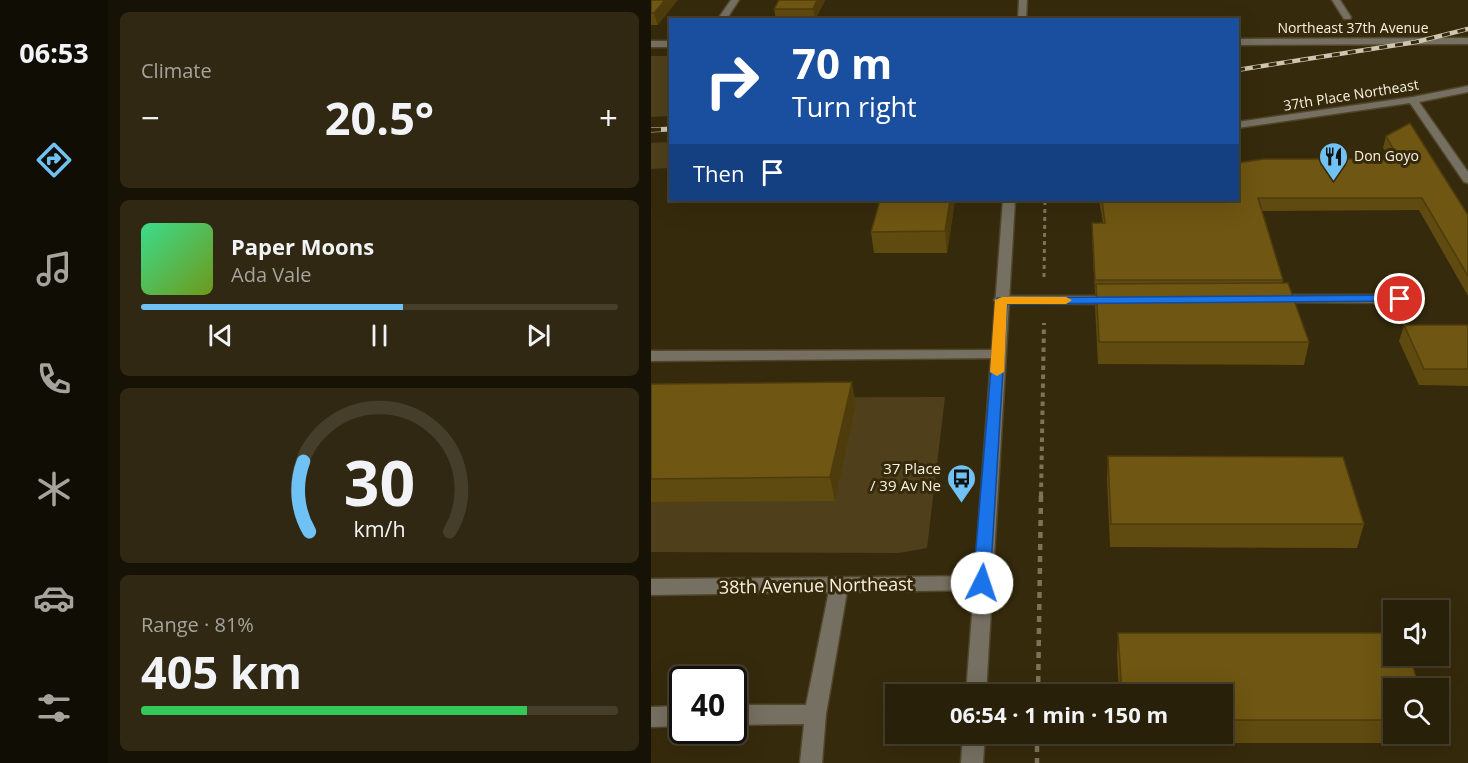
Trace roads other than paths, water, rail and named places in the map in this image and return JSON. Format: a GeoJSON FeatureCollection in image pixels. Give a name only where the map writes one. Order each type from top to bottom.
{"type":"FeatureCollection","features":[{"type":"Feature","properties":{"kind":"street"},"geometry":{"type":"LineString","coordinates":[[722,18],[735,0]]}},
{"type":"Feature","properties":{"kind":"street"},"geometry":{"type":"LineString","coordinates":[[1022,18],[1023,0]]}},
{"type":"Feature","properties":{"kind":"street"},"geometry":{"type":"LineString","coordinates":[[1339,0],[1347,16]]}},
{"type":"Feature","properties":{"kind":"street","name":"Northeast 37th Avenue"},"geometry":{"type":"LineString","coordinates":[[1239,42],[1468,41]]}},
{"type":"Feature","properties":{"kind":"street"},"geometry":{"type":"LineString","coordinates":[[651,44],[669,44]]}},
{"type":"Feature","properties":{"kind":"street","name":"37th Place Northeast"},"geometry":{"type":"LineString","coordinates":[[1239,125],[1467,90]]}},
{"type":"Feature","properties":{"kind":"street"},"geometry":{"type":"LineString","coordinates":[[1413,100],[1468,180]]}},
{"type":"Feature","properties":{"kind":"street"},"geometry":{"type":"LineString","coordinates":[[977,684],[1009,201]]}},
{"type":"Feature","properties":{"kind":"street"},"geometry":{"type":"LineString","coordinates":[[1257,299],[1400,299]]}},
{"type":"Feature","properties":{"kind":"street"},"geometry":{"type":"LineString","coordinates":[[1002,300],[1127,300]]}},
{"type":"Feature","properties":{"kind":"street"},"geometry":{"type":"LineString","coordinates":[[651,356],[998,355]]}},
{"type":"Feature","properties":{"kind":"street","name":"38th Avenue Northeast"},"geometry":{"type":"LineString","coordinates":[[651,587],[982,583]]}},
{"type":"Feature","properties":{"kind":"street"},"geometry":{"type":"LineString","coordinates":[[811,763],[815,714],[839,586]]}},
{"type":"Feature","properties":{"kind":"street"},"geometry":{"type":"LineString","coordinates":[[747,715],[815,714]]}},
{"type":"Feature","properties":{"kind":"street"},"geometry":{"type":"LineString","coordinates":[[651,717],[669,716]]}},
{"type":"Feature","properties":{"kind":"street"},"geometry":{"type":"LineString","coordinates":[[972,763],[973,744]]}},
{"type":"Feature","properties":{"kind":"railway"},"geometry":{"type":"LineString","coordinates":[[1239,70],[1416,42],[1468,29]]}},
{"type":"Feature","properties":{"kind":"railway"},"geometry":{"type":"LineString","coordinates":[[651,130],[669,129]]}},
{"type":"Feature","properties":{"kind":"place","name":"Don Goyo"},"geometry":{"type":"Point","coordinates":[1333,182]}},
{"type":"Feature","properties":{"kind":"place","name":"37 Place / 39 Av Ne"},"geometry":{"type":"Point","coordinates":[962,504]}}]}
